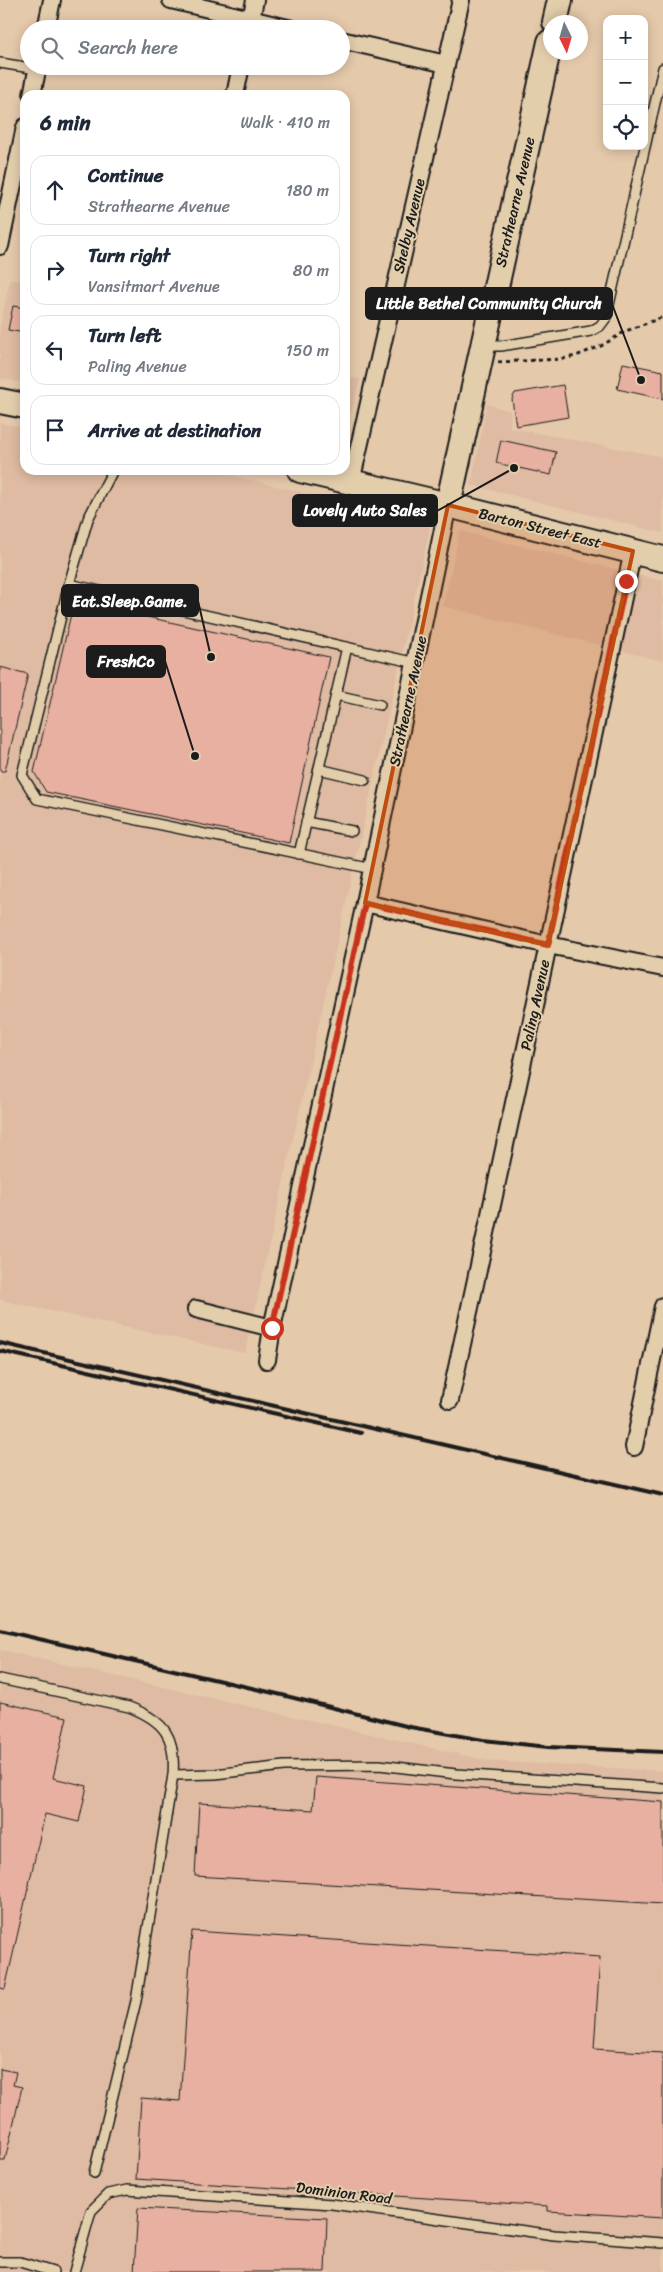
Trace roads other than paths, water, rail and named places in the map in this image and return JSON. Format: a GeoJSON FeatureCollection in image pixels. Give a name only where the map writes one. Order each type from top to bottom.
{"type":"FeatureCollection","features":[{"type":"Feature","properties":{"kind":"street"},"geometry":{"type":"LineString","coordinates":[[48,20],[52,0]]}},
{"type":"Feature","properties":{"kind":"street"},"geometry":{"type":"LineString","coordinates":[[171,0],[237,20]]}},
{"type":"Feature","properties":{"kind":"street"},"geometry":{"type":"LineString","coordinates":[[251,20],[256,0]]}},
{"type":"Feature","properties":{"kind":"street","name":"Shelby Avenue"},"geometry":{"type":"LineString","coordinates":[[352,482],[460,0]]}},
{"type":"Feature","properties":{"kind":"street"},"geometry":{"type":"LineString","coordinates":[[557,15],[560,0]]}},
{"type":"Feature","properties":{"kind":"street"},"geometry":{"type":"LineString","coordinates":[[350,42],[446,64]]}},
{"type":"Feature","properties":{"kind":"street","name":"Strathearne Avenue"},"geometry":{"type":"LineString","coordinates":[[267,1360],[272,1328],[365,903],[448,504],[546,60]]}},
{"type":"Feature","properties":{"kind":"street"},"geometry":{"type":"LineString","coordinates":[[33,90],[36,75]]}},
{"type":"Feature","properties":{"kind":"street"},"geometry":{"type":"LineString","coordinates":[[236,90],[239,75]]}},
{"type":"Feature","properties":{"kind":"street"},"geometry":{"type":"LineString","coordinates":[[0,246],[20,151]]}},
{"type":"Feature","properties":{"kind":"street"},"geometry":{"type":"LineString","coordinates":[[0,400],[20,405]]}},
{"type":"Feature","properties":{"kind":"street","name":"Barton Street East"},"geometry":{"type":"LineString","coordinates":[[322,475],[448,504],[663,559]]}},
{"type":"Feature","properties":{"kind":"street","name":"Paling Avenue"},"geometry":{"type":"LineString","coordinates":[[450,1400],[633,552]]}},
{"type":"Feature","properties":{"kind":"street"},"geometry":{"type":"LineString","coordinates":[[365,903],[548,945],[663,968]]}},
{"type":"Feature","properties":{"kind":"street"},"geometry":{"type":"LineString","coordinates":[[634,1447],[663,1306]]}},
{"type":"Feature","properties":{"kind":"street"},"geometry":{"type":"LineString","coordinates":[[196,1309],[272,1328]]}},
{"type":"Feature","properties":{"kind":"lane"},"geometry":{"type":"LineString","coordinates":[[0,63],[20,66]]}},
{"type":"Feature","properties":{"kind":"lane"},"geometry":{"type":"LineString","coordinates":[[481,353],[501,346],[591,331],[600,326],[606,318],[663,68]]}},
{"type":"Feature","properties":{"kind":"lane"},"geometry":{"type":"LineString","coordinates":[[110,475],[88,519],[69,584],[22,774],[38,799],[372,869]]}},
{"type":"Feature","properties":{"kind":"lane"},"geometry":{"type":"LineString","coordinates":[[69,584],[416,663]]}},
{"type":"Feature","properties":{"kind":"lane"},"geometry":{"type":"LineString","coordinates":[[299,854],[347,647]]}},
{"type":"Feature","properties":{"kind":"lane"},"geometry":{"type":"LineString","coordinates":[[336,694],[380,705]]}},
{"type":"Feature","properties":{"kind":"lane"},"geometry":{"type":"LineString","coordinates":[[319,769],[365,780]]}},
{"type":"Feature","properties":{"kind":"lane"},"geometry":{"type":"LineString","coordinates":[[306,822],[352,831]]}},
{"type":"Feature","properties":{"kind":"lane"},"geometry":{"type":"LineString","coordinates":[[0,1678],[129,1707],[146,1714],[161,1726],[171,1742],[174,1754],[173,1775],[140,1983],[94,2173]]}},
{"type":"Feature","properties":{"kind":"lane"},"geometry":{"type":"LineString","coordinates":[[173,1775],[215,1774],[284,1766],[379,1765],[456,1774],[663,1788]]}},
{"type":"Feature","properties":{"kind":"lane","name":"Dominion Road"},"geometry":{"type":"LineString","coordinates":[[74,2272],[91,2211],[108,2194],[128,2190],[332,2204],[554,2235],[663,2243]]}},
{"type":"Feature","properties":{"kind":"lane"},"geometry":{"type":"LineString","coordinates":[[0,2262],[20,2262],[53,2272]]}},
{"type":"Feature","properties":{"kind":"railway"},"geometry":{"type":"LineString","coordinates":[[0,1343],[663,1495]]}},
{"type":"Feature","properties":{"kind":"railway"},"geometry":{"type":"LineString","coordinates":[[0,1351],[361,1433]]}},
{"type":"Feature","properties":{"kind":"railway"},"geometry":{"type":"LineString","coordinates":[[0,1630],[282,1695],[410,1727],[483,1740],[548,1747],[663,1752]]}},
{"type":"Feature","properties":{"kind":"place","name":"Little Bethel Community Church"},"geometry":{"type":"Point","coordinates":[641,380]}},
{"type":"Feature","properties":{"kind":"place","name":"Lovely Auto Sales"},"geometry":{"type":"Point","coordinates":[514,468]}},
{"type":"Feature","properties":{"kind":"place","name":"Eat.Sleep.Game."},"geometry":{"type":"Point","coordinates":[211,657]}},
{"type":"Feature","properties":{"kind":"place","name":"FreshCo"},"geometry":{"type":"Point","coordinates":[195,756]}}]}
